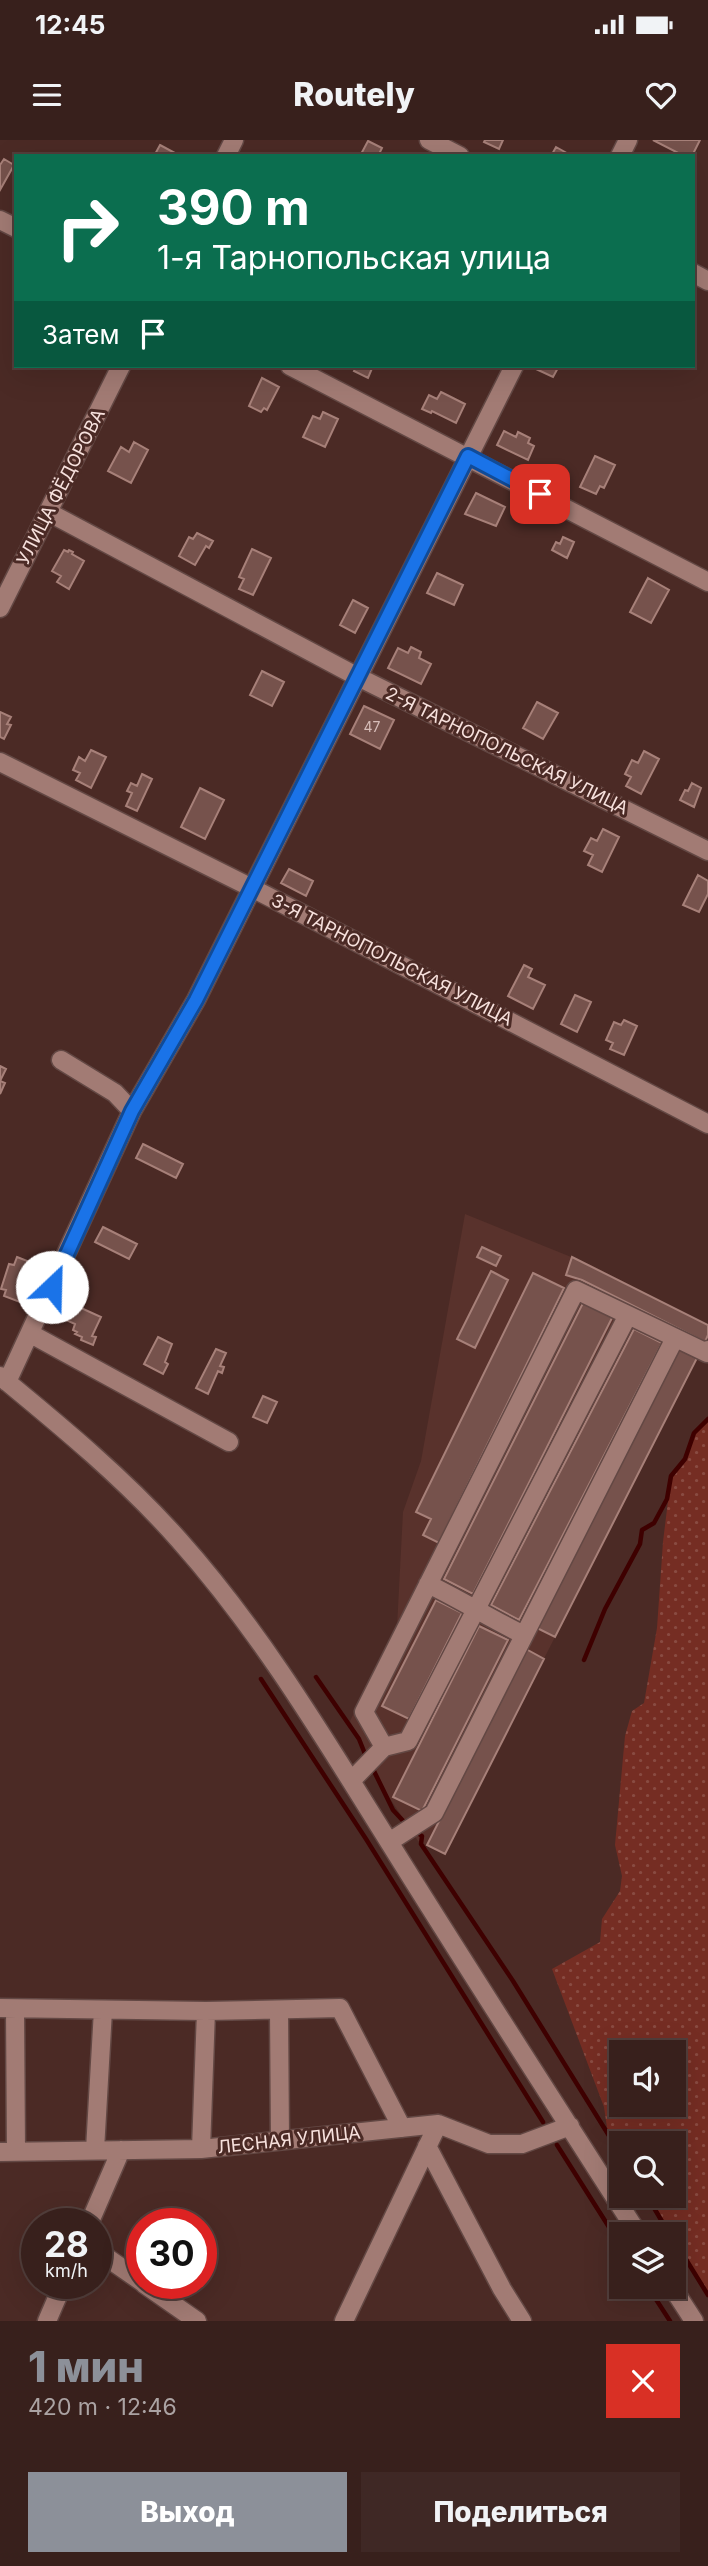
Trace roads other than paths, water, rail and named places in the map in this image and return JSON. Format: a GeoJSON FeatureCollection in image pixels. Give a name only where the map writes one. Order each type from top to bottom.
{"type":"FeatureCollection","features":[{"type":"Feature","properties":{"kind":"street"},"geometry":{"type":"LineString","coordinates":[[429,140],[456,154]]}},
{"type":"Feature","properties":{"kind":"street","name":"УЛИЦА ФЁДОРОВА"},"geometry":{"type":"LineString","coordinates":[[0,608],[120,368]]}},
{"type":"Feature","properties":{"kind":"street"},"geometry":{"type":"LineString","coordinates":[[294,368],[708,582]]}},
{"type":"Feature","properties":{"kind":"street"},"geometry":{"type":"LineString","coordinates":[[513,368],[196,1000],[132,1111],[31,1334],[4,1379],[129,1489],[178,1539],[220,1588],[262,1645],[352,1781],[631,2222]]}},
{"type":"Feature","properties":{"kind":"street","name":"2-Я ТАРНОПОЛЬСКАЯ УЛИЦА"},"geometry":{"type":"LineString","coordinates":[[48,512],[358,677],[708,851]]}},
{"type":"Feature","properties":{"kind":"street","name":"3-Я ТАРНОПОЛЬСКАЯ УЛИЦА"},"geometry":{"type":"LineString","coordinates":[[0,762],[252,888],[708,1124]]}},
{"type":"Feature","properties":{"kind":"street"},"geometry":{"type":"LineString","coordinates":[[61,1060],[115,1093],[132,1111]]}},
{"type":"Feature","properties":{"kind":"street"},"geometry":{"type":"LineString","coordinates":[[384,1747],[364,1712],[576,1290],[706,1353],[708,1350]]}},
{"type":"Feature","properties":{"kind":"street"},"geometry":{"type":"LineString","coordinates":[[352,1781],[384,1747],[408,1741],[628,1315]]}},
{"type":"Feature","properties":{"kind":"street"},"geometry":{"type":"LineString","coordinates":[[31,1334],[229,1441]]}},
{"type":"Feature","properties":{"kind":"street"},"geometry":{"type":"LineString","coordinates":[[389,1842],[434,1813],[675,1338]]}},
{"type":"Feature","properties":{"kind":"street"},"geometry":{"type":"LineString","coordinates":[[428,1584],[464,1601],[476,1611],[524,1636]]}},
{"type":"Feature","properties":{"kind":"street"},"geometry":{"type":"LineString","coordinates":[[8,2152],[8,2009],[206,2011],[340,2008],[402,2128]]}},
{"type":"Feature","properties":{"kind":"street"},"geometry":{"type":"LineString","coordinates":[[95,2150],[103,2010]]}},
{"type":"Feature","properties":{"kind":"street"},"geometry":{"type":"LineString","coordinates":[[279,2010],[280,2140]]}},
{"type":"Feature","properties":{"kind":"street"},"geometry":{"type":"LineString","coordinates":[[201,2149],[206,2011]]}},
{"type":"Feature","properties":{"kind":"street"},"geometry":{"type":"LineString","coordinates":[[344,2321],[438,2124]]}},
{"type":"Feature","properties":{"kind":"street","name":"ЛЕСНАЯ УЛИЦА"},"geometry":{"type":"LineString","coordinates":[[8,2152],[201,2149],[438,2124],[489,2144],[522,2144],[570,2126]]}},
{"type":"Feature","properties":{"kind":"street"},"geometry":{"type":"LineString","coordinates":[[427,2146],[502,2290],[522,2321]]}},
{"type":"Feature","properties":{"kind":"street"},"geometry":{"type":"LineString","coordinates":[[96,2208],[121,2150]]}},
{"type":"Feature","properties":{"kind":"street"},"geometry":{"type":"LineString","coordinates":[[47,2321],[57,2299]]}},
{"type":"Feature","properties":{"kind":"street"},"geometry":{"type":"LineString","coordinates":[[166,2299],[197,2321]]}},
{"type":"Feature","properties":{"kind":"street"},"geometry":{"type":"LineString","coordinates":[[680,2299],[694,2321]]}},
{"type":"Feature","properties":{"kind":"waterway"},"geometry":{"type":"LineString","coordinates":[[584,1660],[605,1609],[640,1544],[642,1530],[654,1523],[667,1499],[671,1476],[685,1459],[694,1433],[708,1419]]}},
{"type":"Feature","properties":{"kind":"waterway"},"geometry":{"type":"LineString","coordinates":[[316,1677],[359,1739],[367,1759]]}},
{"type":"Feature","properties":{"kind":"waterway"},"geometry":{"type":"LineString","coordinates":[[261,1679],[366,1839],[543,2122]]}},
{"type":"Feature","properties":{"kind":"waterway"},"geometry":{"type":"LineString","coordinates":[[372,1767],[393,1810],[406,1824]]}},
{"type":"Feature","properties":{"kind":"waterway"},"geometry":{"type":"LineString","coordinates":[[416,1832],[422,1836],[421,1844],[513,1981],[609,2136]]}},
{"type":"Feature","properties":{"kind":"waterway"},"geometry":{"type":"LineString","coordinates":[[557,2145],[609,2227]]}},
{"type":"Feature","properties":{"kind":"waterway"},"geometry":{"type":"LineString","coordinates":[[654,2208],[662,2222]]}},
{"type":"Feature","properties":{"kind":"waterway"},"geometry":{"type":"LineString","coordinates":[[686,2259],[708,2295]]}},
{"type":"Feature","properties":{"kind":"waterway"},"geometry":{"type":"LineString","coordinates":[[656,2299],[670,2321]]}}]}
